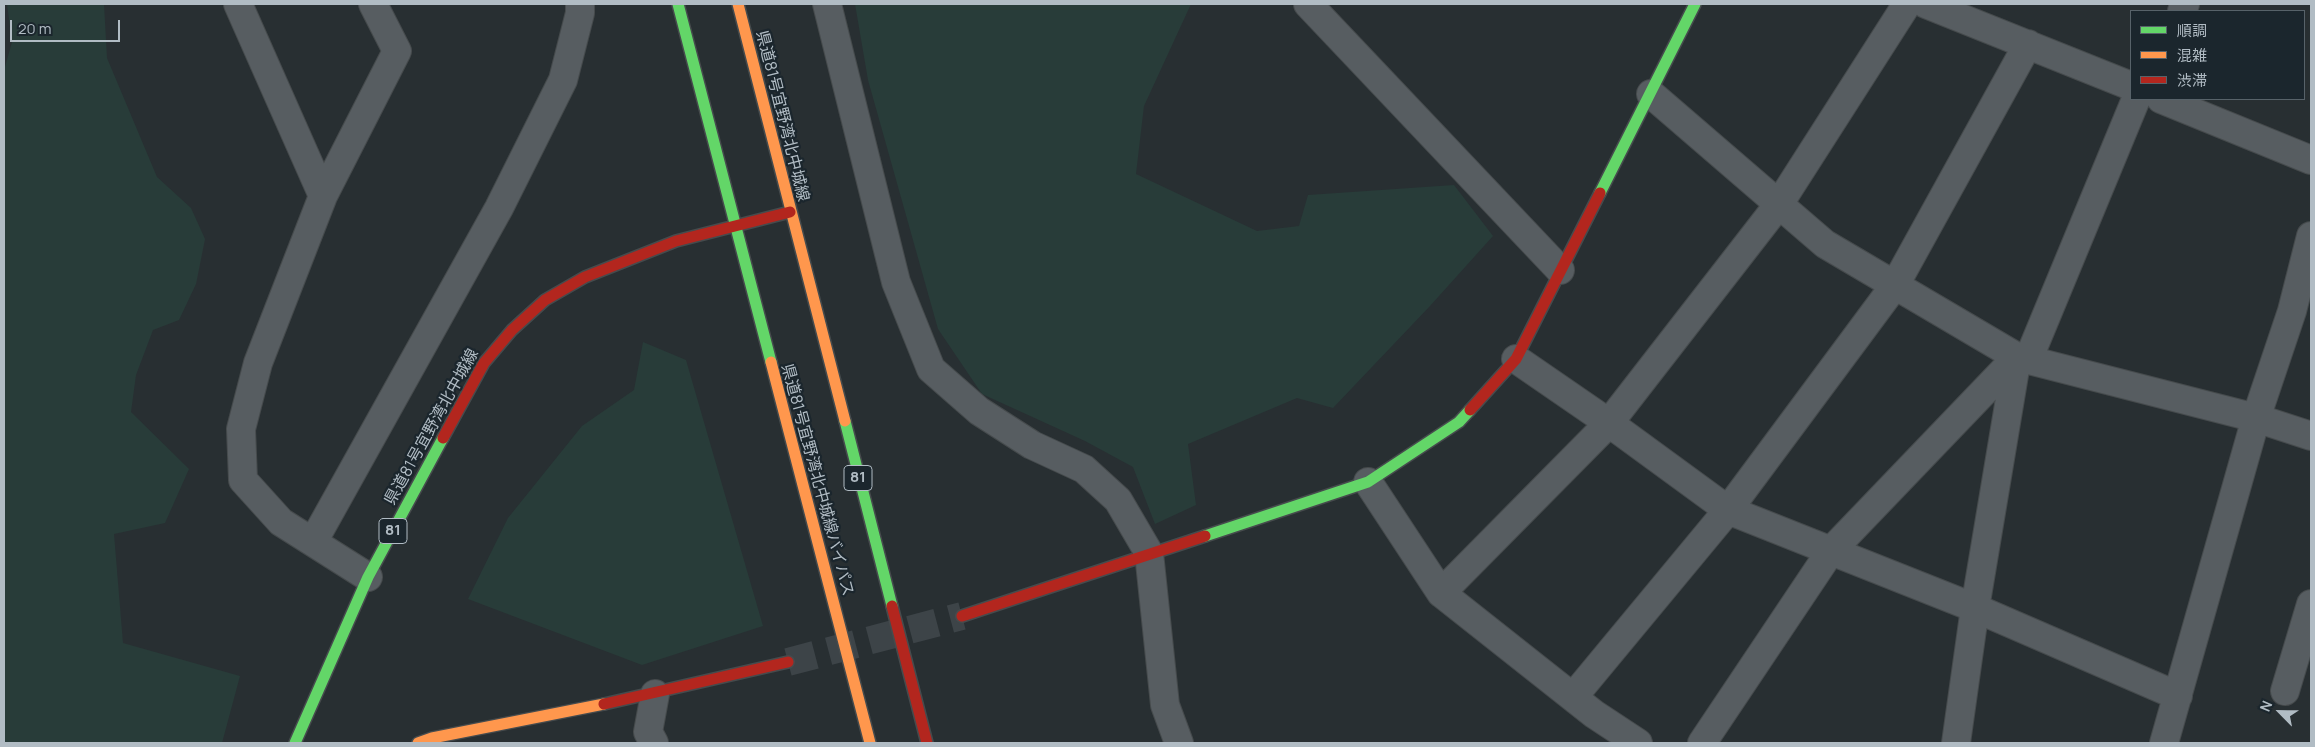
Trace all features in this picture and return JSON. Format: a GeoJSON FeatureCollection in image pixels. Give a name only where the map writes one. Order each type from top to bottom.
{"type":"FeatureCollection","features":[{"type":"Feature","properties":{"kind":"main road"},"geometry":{"type":"LineString","coordinates":[[678,4],[736,225]]}},
{"type":"Feature","properties":{"kind":"main road","name":"県道81号宜野湾北中城線"},"geometry":{"type":"LineString","coordinates":[[295,743],[368,577],[484,363],[512,330],[546,300],[585,277],[656,247],[790,212],[738,4]]}},
{"type":"Feature","properties":{"kind":"main road"},"geometry":{"type":"LineString","coordinates":[[962,616],[1368,482],[1459,422],[1516,359],[1695,4]]}},
{"type":"Feature","properties":{"kind":"main road","name":"81"},"geometry":{"type":"LineString","coordinates":[[790,212],[927,743]]}},
{"type":"Feature","properties":{"kind":"main road","name":"県道81号宜野湾北中城線バイパス"},"geometry":{"type":"LineString","coordinates":[[736,225],[762,336],[870,743]]}},
{"type":"Feature","properties":{"kind":"main road"},"geometry":{"type":"LineString","coordinates":[[418,743],[432,738],[655,694],[788,662]]}},
{"type":"Feature","properties":{"kind":"street"},"geometry":{"type":"LineString","coordinates":[[238,4],[323,196]]}},
{"type":"Feature","properties":{"kind":"street"},"geometry":{"type":"LineString","coordinates":[[368,577],[281,522],[243,480],[241,429],[258,364],[323,196],[397,51],[373,4]]}},
{"type":"Feature","properties":{"kind":"street"},"geometry":{"type":"LineString","coordinates":[[313,542],[499,208],[563,80],[580,13],[580,4]]}},
{"type":"Feature","properties":{"kind":"street"},"geometry":{"type":"LineString","coordinates":[[827,4],[896,282],[931,369],[979,411],[1032,446],[1084,469],[1118,500],[1150,553],[1165,705],[1179,743]]}},
{"type":"Feature","properties":{"kind":"street"},"geometry":{"type":"LineString","coordinates":[[1308,4],[1560,270]]}},
{"type":"Feature","properties":{"kind":"street"},"geometry":{"type":"LineString","coordinates":[[1441,593],[1609,423],[1779,204],[1907,4]]}},
{"type":"Feature","properties":{"kind":"street"},"geometry":{"type":"LineString","coordinates":[[1926,4],[2130,86]]}},
{"type":"Feature","properties":{"kind":"street"},"geometry":{"type":"LineString","coordinates":[[1573,697],[1728,510],[1895,285],[2028,44]]}},
{"type":"Feature","properties":{"kind":"street"},"geometry":{"type":"LineString","coordinates":[[1651,94],[1825,244],[2023,358],[2256,418],[2311,436]]}},
{"type":"Feature","properties":{"kind":"street"},"geometry":{"type":"LineString","coordinates":[[1956,743],[1975,608],[2023,358],[2136,100]]}},
{"type":"Feature","properties":{"kind":"street"},"geometry":{"type":"LineString","coordinates":[[2163,100],[2311,160]]}},
{"type":"Feature","properties":{"kind":"street"},"geometry":{"type":"LineString","coordinates":[[2164,743],[2256,418],[2292,312],[2311,236]]}},
{"type":"Feature","properties":{"kind":"street"},"geometry":{"type":"LineString","coordinates":[[1702,743],[1830,552],[2023,358]]}},
{"type":"Feature","properties":{"kind":"street"},"geometry":{"type":"LineString","coordinates":[[1516,359],[1609,423],[1728,510],[1975,608],[2178,696]]}},
{"type":"Feature","properties":{"kind":"street"},"geometry":{"type":"LineString","coordinates":[[1368,482],[1441,593],[1573,697],[1638,743]]}},
{"type":"Feature","properties":{"kind":"street"},"geometry":{"type":"LineString","coordinates":[[2285,691],[2311,604]]}},
{"type":"Feature","properties":{"kind":"street"},"geometry":{"type":"LineString","coordinates":[[654,743],[648,732],[655,694]]}},
{"type":"Feature","properties":{"kind":"green space"},"geometry":{"type":"Polygon","coordinates":[[[7,4],[104,4],[107,58],[157,177],[191,208],[205,239],[196,284],[179,320],[153,330],[136,375],[131,412],[189,469],[165,523],[114,534],[123,643],[240,676],[222,743],[4,743],[4,70],[12,42],[7,4]]]}},
{"type":"Feature","properties":{"kind":"green space"},"geometry":{"type":"Polygon","coordinates":[[[855,4],[1191,4],[1144,106],[1136,174],[1257,231],[1299,226],[1308,195],[1454,185],[1493,236],[1430,306],[1333,408],[1297,398],[1188,444],[1196,505],[1155,524],[1133,467],[1085,441],[982,394],[938,329],[868,80],[855,4]]]}},
{"type":"Feature","properties":{"kind":"green space"},"geometry":{"type":"Polygon","coordinates":[[[643,342],[686,360],[763,626],[642,665],[468,599],[508,518],[582,426],[634,390],[643,342]]]}},
{"type":"Feature","properties":{"kind":"tunnel"},"geometry":{"type":"LineString","coordinates":[[788,662],[962,616]]}},
{"type":"Feature","properties":{"kind":"traffic: fast"},"geometry":{"type":"LineString","coordinates":[[678,4],[771,362]]}},
{"type":"Feature","properties":{"kind":"traffic: fast"},"geometry":{"type":"LineString","coordinates":[[1600,193],[1695,4]]}},
{"type":"Feature","properties":{"kind":"traffic: fast"},"geometry":{"type":"LineString","coordinates":[[1205,536],[1368,482],[1459,422],[1470,410]]}},
{"type":"Feature","properties":{"kind":"traffic: fast"},"geometry":{"type":"LineString","coordinates":[[845,421],[892,606]]}},
{"type":"Feature","properties":{"kind":"traffic: fast"},"geometry":{"type":"LineString","coordinates":[[295,743],[368,577],[443,438]]}},
{"type":"Feature","properties":{"kind":"traffic: slow"},"geometry":{"type":"LineString","coordinates":[[738,4],[845,421]]}},
{"type":"Feature","properties":{"kind":"traffic: slow"},"geometry":{"type":"LineString","coordinates":[[771,362],[870,743]]}},
{"type":"Feature","properties":{"kind":"traffic: slow"},"geometry":{"type":"LineString","coordinates":[[418,743],[432,738],[604,704]]}},
{"type":"Feature","properties":{"kind":"traffic: jam"},"geometry":{"type":"LineString","coordinates":[[1470,410],[1516,359],[1600,193]]}},
{"type":"Feature","properties":{"kind":"traffic: jam"},"geometry":{"type":"LineString","coordinates":[[443,438],[484,363],[512,330],[545,300],[585,277],[676,241],[790,212]]}},
{"type":"Feature","properties":{"kind":"traffic: jam"},"geometry":{"type":"LineString","coordinates":[[962,616],[1205,536]]}},
{"type":"Feature","properties":{"kind":"traffic: jam"},"geometry":{"type":"LineString","coordinates":[[892,606],[927,743]]}},
{"type":"Feature","properties":{"kind":"traffic: jam"},"geometry":{"type":"LineString","coordinates":[[604,704],[788,662]]}}]}
